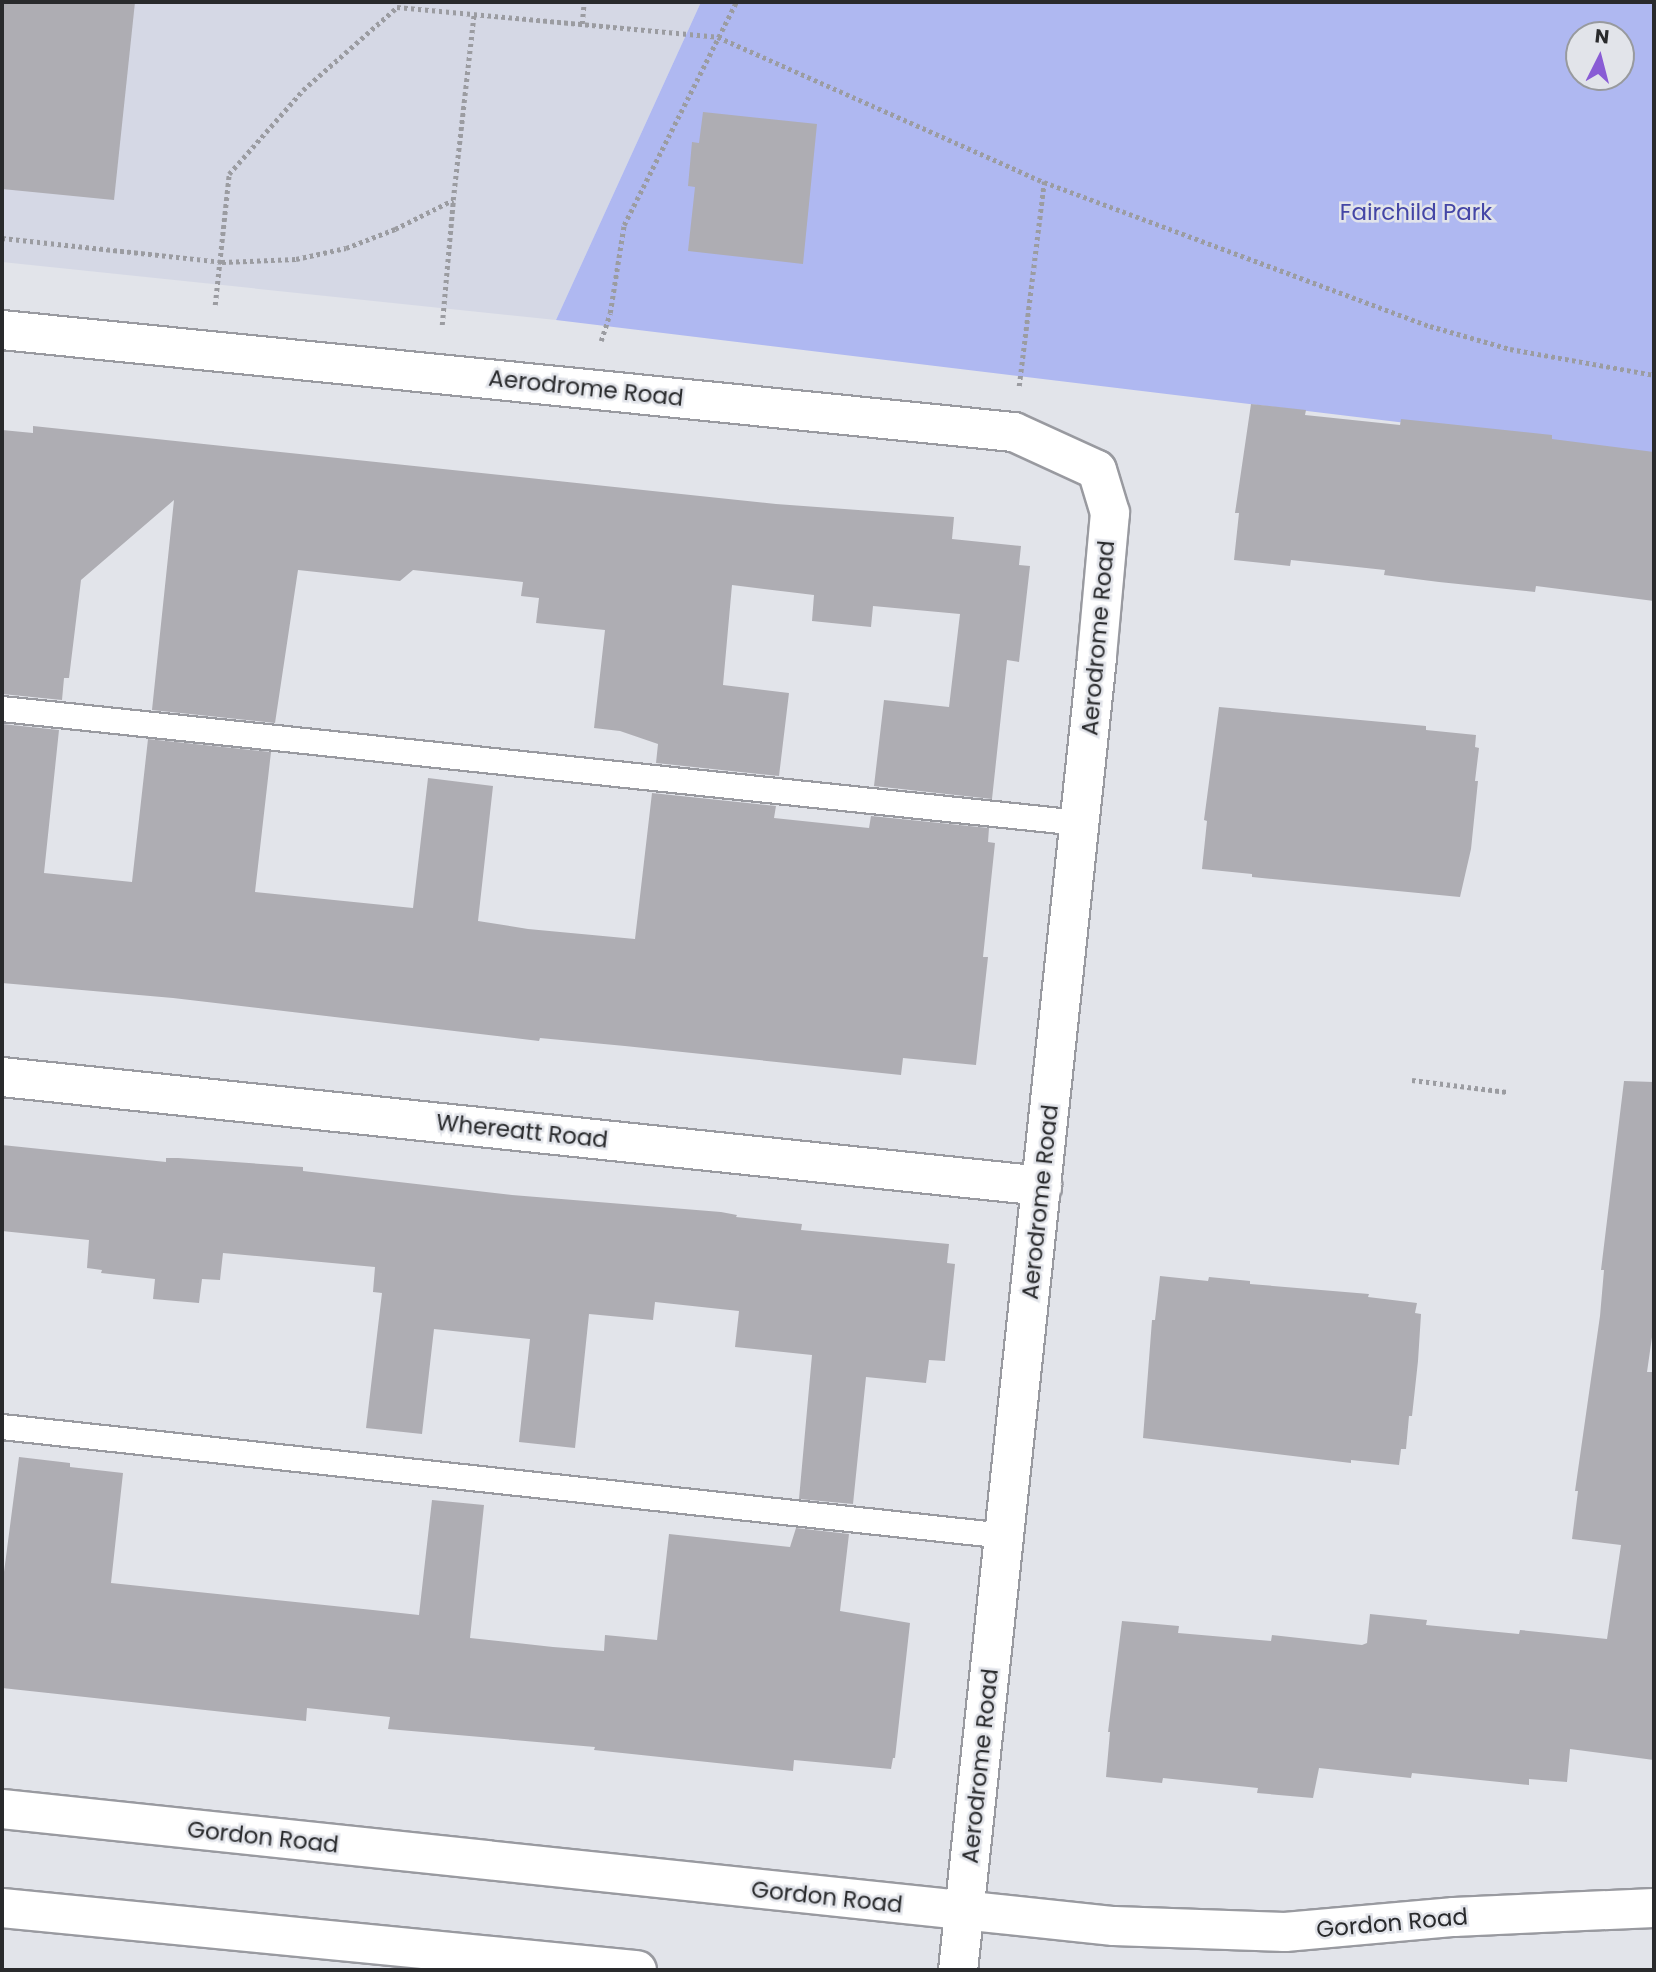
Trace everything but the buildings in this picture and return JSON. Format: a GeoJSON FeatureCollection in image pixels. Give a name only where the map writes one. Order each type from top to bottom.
{"type":"FeatureCollection","features":[{"type":"Feature","properties":{"kind":"street","name":"Aerodrome Road"},"geometry":{"type":"LineString","coordinates":[[2,330],[1014,432],[1097,470],[1110,513],[1006,1536],[958,1970]]}},
{"type":"Feature","properties":{"kind":"street","name":"Whereatt Road"},"geometry":{"type":"LineString","coordinates":[[2,1077],[1042,1186]]}},
{"type":"Feature","properties":{"kind":"street","name":"Gordon Road"},"geometry":{"type":"LineString","coordinates":[[2,1809],[1114,1926],[1285,1932],[1454,1917],[1654,1908]]}},
{"type":"Feature","properties":{"kind":"street"},"geometry":{"type":"LineString","coordinates":[[2,1908],[637,1970]]}},
{"type":"Feature","properties":{"kind":"lane"},"geometry":{"type":"LineString","coordinates":[[2,709],[1079,823]]}},
{"type":"Feature","properties":{"kind":"lane"},"geometry":{"type":"LineString","coordinates":[[2,1427],[1006,1536]]}},
{"type":"Feature","properties":{"kind":"path"},"geometry":{"type":"LineString","coordinates":[[582,24],[584,2]]}},
{"type":"Feature","properties":{"kind":"path"},"geometry":{"type":"LineString","coordinates":[[586,388],[610,313],[624,225],[736,2]]}},
{"type":"Feature","properties":{"kind":"path"},"geometry":{"type":"LineString","coordinates":[[211,351],[229,174],[303,90],[397,7],[718,37],[1044,181],[1430,326],[1510,349],[1654,375]]}},
{"type":"Feature","properties":{"kind":"path"},"geometry":{"type":"LineString","coordinates":[[438,374],[453,200],[474,13]]}},
{"type":"Feature","properties":{"kind":"path"},"geometry":{"type":"LineString","coordinates":[[1014,432],[1044,181]]}},
{"type":"Feature","properties":{"kind":"path"},"geometry":{"type":"LineString","coordinates":[[2,239],[222,262],[296,259],[346,248],[395,229],[453,200]]}},
{"type":"Feature","properties":{"kind":"path"},"geometry":{"type":"LineString","coordinates":[[1412,1080],[1507,1092]]}},
{"type":"Feature","properties":{"kind":"shaded area"},"geometry":{"type":"Polygon","coordinates":[[[2,2],[701,2],[556,320],[2,262],[2,2]]]}},
{"type":"Feature","properties":{"kind":"green space","name":"Fairchild Park"},"geometry":{"type":"Polygon","coordinates":[[[701,2],[1654,2],[1654,453],[556,320],[701,2]]]}}]}
